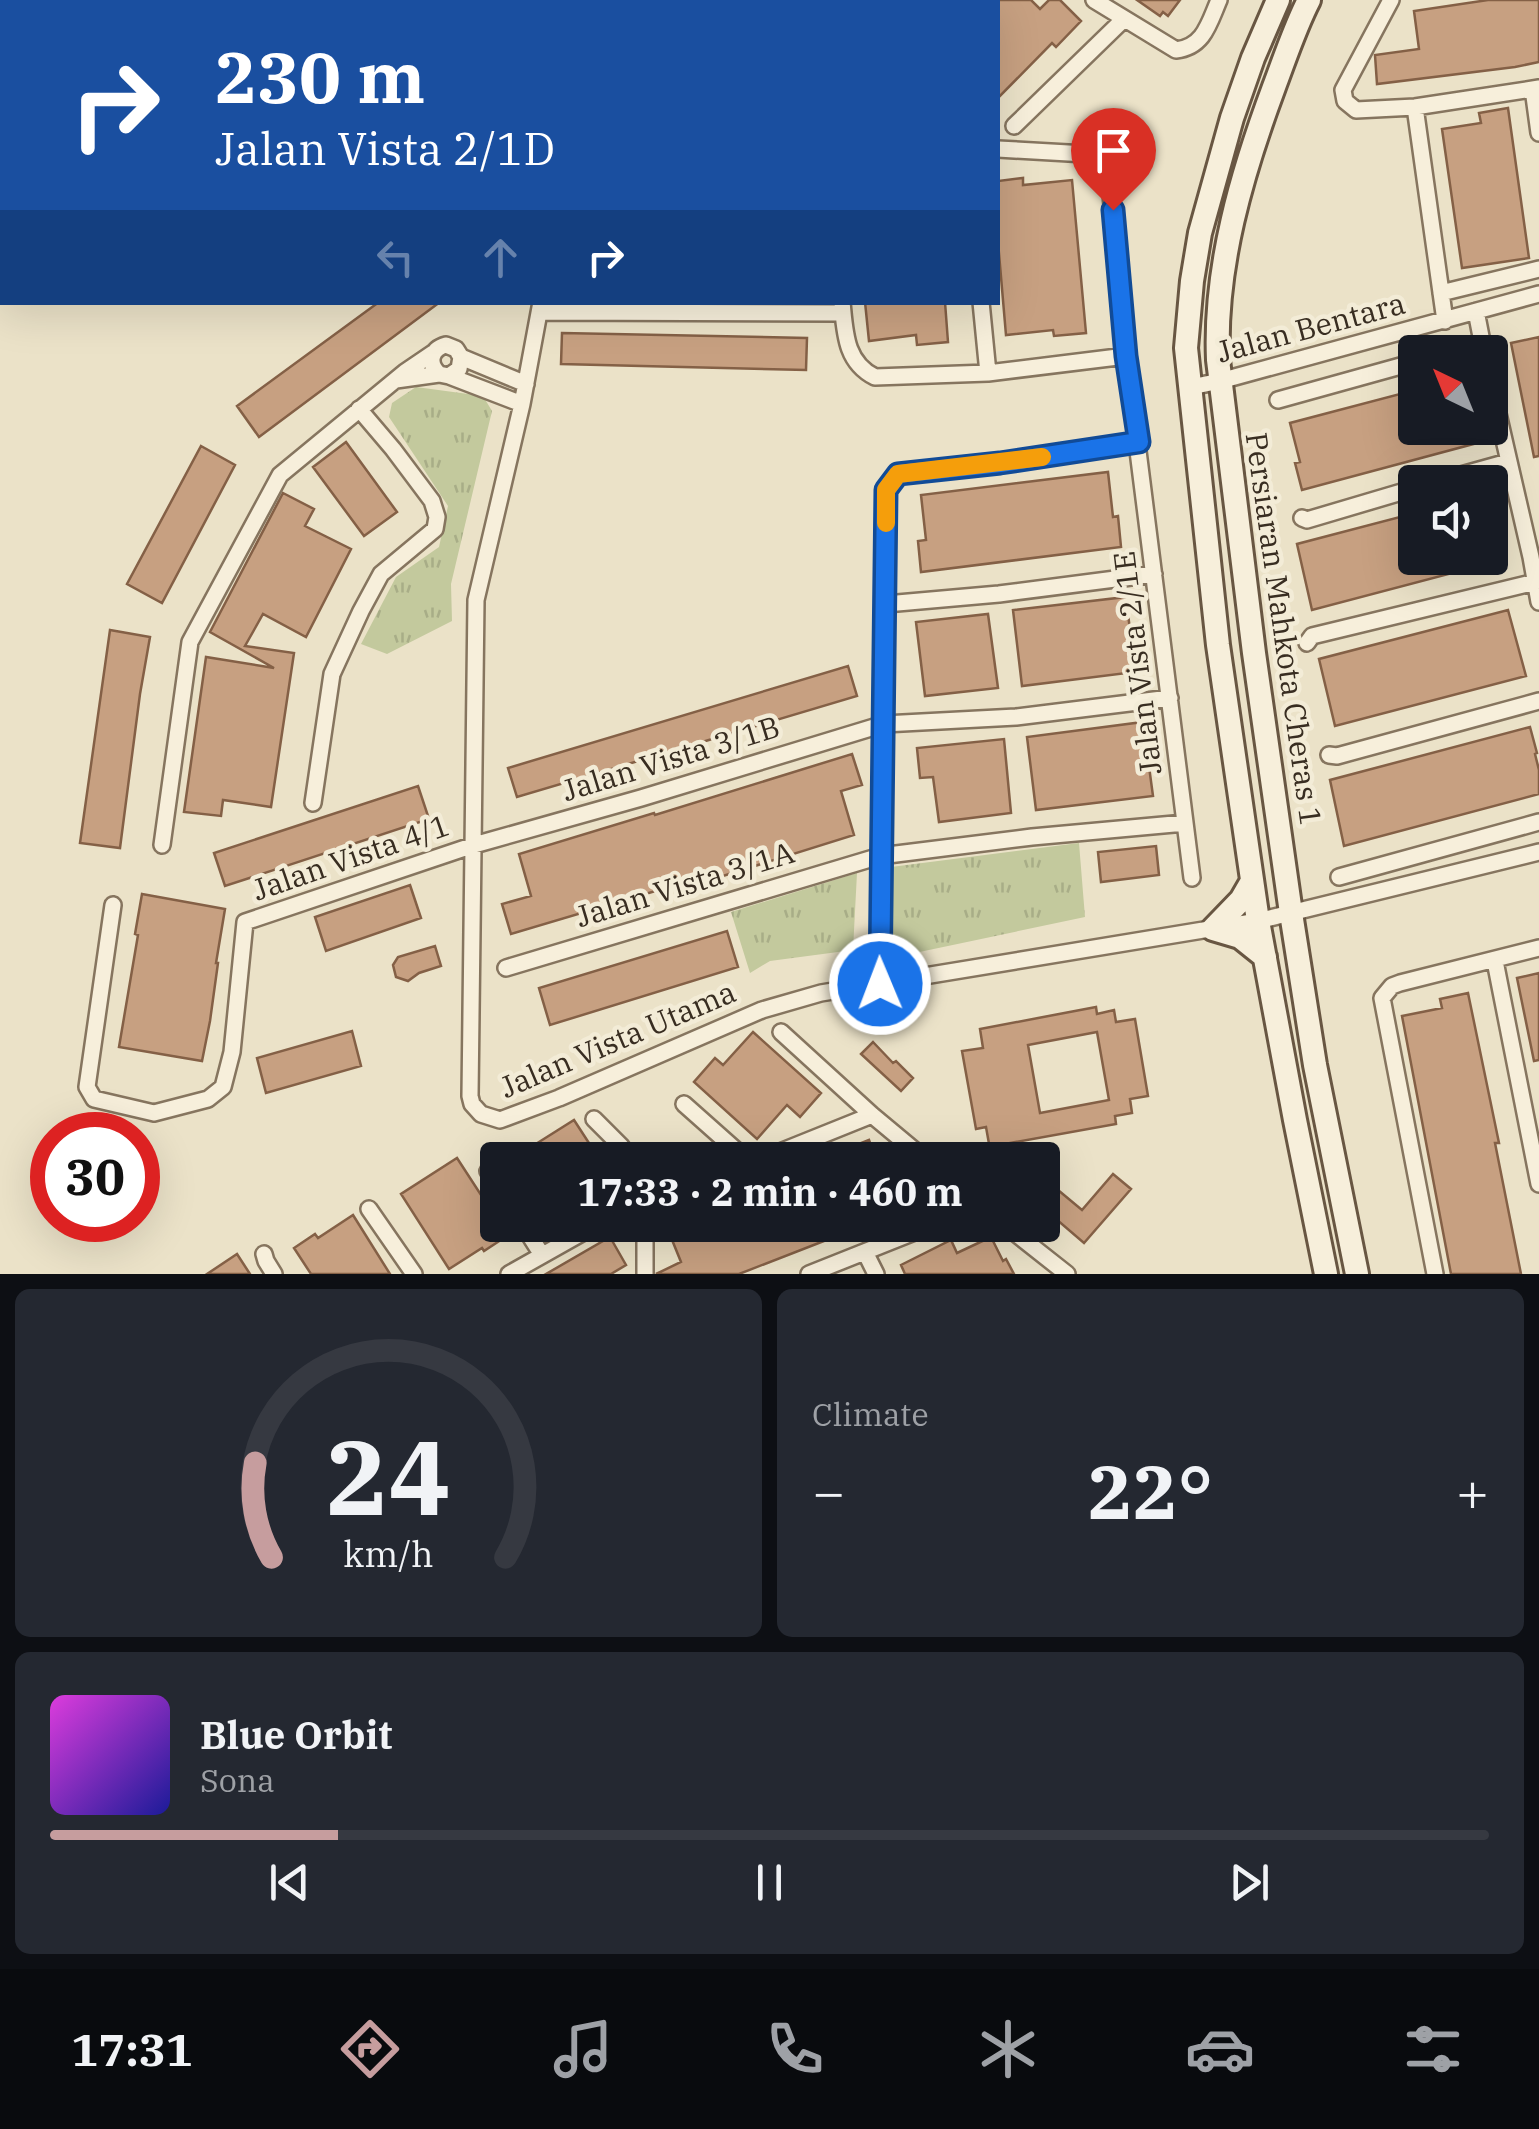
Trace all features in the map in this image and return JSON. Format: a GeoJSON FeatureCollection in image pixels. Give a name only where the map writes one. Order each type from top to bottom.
{"type":"FeatureCollection","features":[{"type":"Feature","properties":{"kind":"main road","name":"Persiaran Mahkota Cheras 1"},"geometry":{"type":"LineString","coordinates":[[1278,0],[1232,118],[1200,233],[1187,328],[1218,645],[1252,881],[1326,1274]]}},
{"type":"Feature","properties":{"kind":"main road","name":"Persiaran Mahkota Cheras 1"},"geometry":{"type":"LineString","coordinates":[[1309,0],[1264,113],[1230,232],[1216,322],[1254,653],[1292,913],[1315,1065],[1357,1274]]}},
{"type":"Feature","properties":{"kind":"main road"},"geometry":{"type":"LineString","coordinates":[[1252,881],[1241,900],[1214,929],[1240,938],[1265,957]]}},
{"type":"Feature","properties":{"kind":"street"},"geometry":{"type":"LineString","coordinates":[[1094,0],[1176,50],[1188,49],[1201,40],[1219,0]]}},
{"type":"Feature","properties":{"kind":"street"},"geometry":{"type":"LineString","coordinates":[[1391,0],[1342,90],[1345,100],[1356,110],[1415,108],[1536,88],[1539,134]]}},
{"type":"Feature","properties":{"kind":"street"},"geometry":{"type":"LineString","coordinates":[[1014,126],[1124,20]]}},
{"type":"Feature","properties":{"kind":"street"},"geometry":{"type":"LineString","coordinates":[[1415,108],[1445,321]]}},
{"type":"Feature","properties":{"kind":"street","name":"Jalan Vista 2/1E"},"geometry":{"type":"LineString","coordinates":[[1000,149],[1086,154],[1101,158],[1109,173],[1126,356],[1192,878]]}},
{"type":"Feature","properties":{"kind":"street"},"geometry":{"type":"LineString","coordinates":[[1441,294],[1539,268]]}},
{"type":"Feature","properties":{"kind":"street","name":"Jalan Bentara"},"geometry":{"type":"LineString","coordinates":[[1191,387],[1539,294]]}},
{"type":"Feature","properties":{"kind":"street"},"geometry":{"type":"LineString","coordinates":[[981,305],[988,373]]}},
{"type":"Feature","properties":{"kind":"street"},"geometry":{"type":"LineString","coordinates":[[540,307],[843,308],[845,339],[851,355],[863,371],[874,377],[988,373],[1126,356]]}},
{"type":"Feature","properties":{"kind":"street","name":"Jalan Vista Utama"},"geometry":{"type":"LineString","coordinates":[[540,307],[522,404],[476,600],[470,1096],[476,1110],[493,1120],[559,1098],[762,1010],[822,993],[1258,921],[1539,852]]}},
{"type":"Feature","properties":{"kind":"street"},"geometry":{"type":"LineString","coordinates":[[1476,311],[1481,335]]}},
{"type":"Feature","properties":{"kind":"street"},"geometry":{"type":"LineString","coordinates":[[162,846],[190,642],[280,475],[405,372],[446,346],[456,349],[461,357],[526,384]]}},
{"type":"Feature","properties":{"kind":"street"},"geometry":{"type":"LineString","coordinates":[[433,353],[432,365],[444,375],[522,404]]}},
{"type":"Feature","properties":{"kind":"street"},"geometry":{"type":"LineString","coordinates":[[396,380],[444,375],[459,369],[461,357]]}},
{"type":"Feature","properties":{"kind":"street"},"geometry":{"type":"LineString","coordinates":[[1278,400],[1398,366]]}},
{"type":"Feature","properties":{"kind":"street"},"geometry":{"type":"LineString","coordinates":[[313,803],[332,674],[381,574],[435,529],[437,517],[432,502],[394,448],[359,409]]}},
{"type":"Feature","properties":{"kind":"street"},"geometry":{"type":"LineString","coordinates":[[880,984],[886,490],[898,474],[1139,442]]}},
{"type":"Feature","properties":{"kind":"street"},"geometry":{"type":"LineString","coordinates":[[1504,445],[1539,602]]}},
{"type":"Feature","properties":{"kind":"street"},"geometry":{"type":"LineString","coordinates":[[1497,465],[1508,462]]}},
{"type":"Feature","properties":{"kind":"street"},"geometry":{"type":"LineString","coordinates":[[1302,518],[1307,520],[1398,493]]}},
{"type":"Feature","properties":{"kind":"street"},"geometry":{"type":"LineString","coordinates":[[886,604],[1154,574]]}},
{"type":"Feature","properties":{"kind":"street"},"geometry":{"type":"LineString","coordinates":[[1307,643],[1312,636],[1535,582]]}},
{"type":"Feature","properties":{"kind":"street","name":"Jalan Vista 3/1B"},"geometry":{"type":"LineString","coordinates":[[474,845],[884,724],[1016,717],[1170,698]]}},
{"type":"Feature","properties":{"kind":"street"},"geometry":{"type":"LineString","coordinates":[[1328,755],[1337,756],[1539,700]]}},
{"type":"Feature","properties":{"kind":"street"},"geometry":{"type":"LineString","coordinates":[[1339,877],[1539,822]]}},
{"type":"Feature","properties":{"kind":"street","name":"Jalan Vista 3/1A"},"geometry":{"type":"LineString","coordinates":[[506,968],[880,856],[1185,823]]}},
{"type":"Feature","properties":{"kind":"street","name":"Jalan Vista 4/1"},"geometry":{"type":"LineString","coordinates":[[113,905],[87,1087],[94,1100],[154,1112],[208,1099],[223,1088],[232,1052],[245,922],[474,845]]}},
{"type":"Feature","properties":{"kind":"street"},"geometry":{"type":"LineString","coordinates":[[1436,1274],[1382,1006],[1385,992],[1400,983],[1539,948]]}},
{"type":"Feature","properties":{"kind":"street"},"geometry":{"type":"LineString","coordinates":[[1495,961],[1538,1176]]}},
{"type":"Feature","properties":{"kind":"street"},"geometry":{"type":"LineString","coordinates":[[781,1032],[904,1142]]}},
{"type":"Feature","properties":{"kind":"street"},"geometry":{"type":"LineString","coordinates":[[684,1104],[727,1142]]}},
{"type":"Feature","properties":{"kind":"street"},"geometry":{"type":"LineString","coordinates":[[805,1142],[872,1115]]}},
{"type":"Feature","properties":{"kind":"street"},"geometry":{"type":"LineString","coordinates":[[594,1119],[617,1142]]}},
{"type":"Feature","properties":{"kind":"street"},"geometry":{"type":"LineString","coordinates":[[369,1208],[414,1274]]}},
{"type":"Feature","properties":{"kind":"street"},"geometry":{"type":"LineString","coordinates":[[534,1242],[542,1255]]}},
{"type":"Feature","properties":{"kind":"street"},"geometry":{"type":"LineString","coordinates":[[508,1274],[565,1242]]}},
{"type":"Feature","properties":{"kind":"street"},"geometry":{"type":"LineString","coordinates":[[645,1242],[646,1274]]}},
{"type":"Feature","properties":{"kind":"street"},"geometry":{"type":"LineString","coordinates":[[809,1274],[890,1242]]}},
{"type":"Feature","properties":{"kind":"street"},"geometry":{"type":"LineString","coordinates":[[1026,1242],[1066,1274]]}},
{"type":"Feature","properties":{"kind":"street"},"geometry":{"type":"LineString","coordinates":[[865,1252],[876,1274]]}},
{"type":"Feature","properties":{"kind":"street"},"geometry":{"type":"LineString","coordinates":[[264,1254],[274,1274]]}},
{"type":"Feature","properties":{"kind":"green space"},"geometry":{"type":"Polygon","coordinates":[[[416,387],[483,396],[492,411],[451,584],[452,621],[387,654],[361,644],[396,577],[439,547],[448,506],[389,417],[392,403],[416,387]]]}},
{"type":"Feature","properties":{"kind":"green space"},"geometry":{"type":"Polygon","coordinates":[[[1079,843],[1085,917],[891,958],[891,867],[1079,843]]]}},
{"type":"Feature","properties":{"kind":"green space"},"geometry":{"type":"Polygon","coordinates":[[[857,873],[853,950],[770,961],[750,973],[731,912],[857,873]]]}},
{"type":"Feature","properties":{"kind":"building"},"geometry":{"type":"Polygon","coordinates":[[[1000,0],[1031,0],[1040,9],[1049,0],[1060,0],[1081,21],[1056,47],[1052,43],[1000,96],[1000,0]]]}},
{"type":"Feature","properties":{"kind":"building"},"geometry":{"type":"Polygon","coordinates":[[[1137,0],[1180,0],[1168,16],[1163,12],[1160,16],[1137,0]]]}},
{"type":"Feature","properties":{"kind":"building"},"geometry":{"type":"Polygon","coordinates":[[[1488,0],[1539,0],[1539,62],[1377,84],[1375,55],[1419,49],[1414,11],[1488,0]]]}},
{"type":"Feature","properties":{"kind":"building"},"geometry":{"type":"Polygon","coordinates":[[[1508,108],[1529,258],[1462,268],[1442,129],[1481,123],[1479,113],[1508,108]]]}},
{"type":"Feature","properties":{"kind":"building"},"geometry":{"type":"Polygon","coordinates":[[[1023,178],[1023,185],[1072,180],[1086,333],[1054,336],[1053,330],[1006,335],[1000,265],[1000,181],[1023,178]]]}},
{"type":"Feature","properties":{"kind":"building"},"geometry":{"type":"Polygon","coordinates":[[[375,305],[436,305],[259,437],[237,406],[375,305]]]}},
{"type":"Feature","properties":{"kind":"building"},"geometry":{"type":"Polygon","coordinates":[[[865,305],[945,305],[948,342],[917,345],[916,335],[869,341],[865,305]]]}},
{"type":"Feature","properties":{"kind":"building"},"geometry":{"type":"Polygon","coordinates":[[[562,333],[807,338],[806,370],[561,364],[562,333]]]}},
{"type":"Feature","properties":{"kind":"building"},"geometry":{"type":"Polygon","coordinates":[[[1539,337],[1539,456],[1534,457],[1511,343],[1539,337]]]}},
{"type":"Feature","properties":{"kind":"building"},"geometry":{"type":"Polygon","coordinates":[[[1398,394],[1398,445],[1470,445],[1302,490],[1290,423],[1398,394]]]}},
{"type":"Feature","properties":{"kind":"building"},"geometry":{"type":"Polygon","coordinates":[[[346,442],[397,512],[364,536],[313,467],[346,442]]]}},
{"type":"Feature","properties":{"kind":"building"},"geometry":{"type":"Polygon","coordinates":[[[201,446],[235,465],[162,603],[127,584],[201,446]]]}},
{"type":"Feature","properties":{"kind":"building"},"geometry":{"type":"Polygon","coordinates":[[[1108,472],[1121,547],[921,572],[918,541],[926,540],[921,495],[1108,472]]]}},
{"type":"Feature","properties":{"kind":"building"},"geometry":{"type":"Polygon","coordinates":[[[283,493],[314,509],[305,526],[351,549],[306,637],[263,614],[245,646],[294,653],[271,807],[223,800],[221,816],[184,812],[206,657],[274,668],[210,632],[283,493]]]}},
{"type":"Feature","properties":{"kind":"building"},"geometry":{"type":"Polygon","coordinates":[[[1398,517],[1398,575],[1445,575],[1312,610],[1297,544],[1398,517]]]}},
{"type":"Feature","properties":{"kind":"building"},"geometry":{"type":"Polygon","coordinates":[[[1126,597],[1135,672],[1022,686],[1013,610],[1126,597]]]}},
{"type":"Feature","properties":{"kind":"building"},"geometry":{"type":"Polygon","coordinates":[[[1508,610],[1526,676],[1335,726],[1319,659],[1508,610]]]}},
{"type":"Feature","properties":{"kind":"building"},"geometry":{"type":"Polygon","coordinates":[[[988,614],[998,688],[925,696],[916,622],[988,614]]]}},
{"type":"Feature","properties":{"kind":"building"},"geometry":{"type":"Polygon","coordinates":[[[110,630],[150,637],[120,848],[80,843],[110,630]]]}},
{"type":"Feature","properties":{"kind":"building"},"geometry":{"type":"Polygon","coordinates":[[[848,666],[857,696],[517,797],[508,768],[848,666]]]}},
{"type":"Feature","properties":{"kind":"building"},"geometry":{"type":"Polygon","coordinates":[[[1143,722],[1153,796],[1036,810],[1027,737],[1143,722]]]}},
{"type":"Feature","properties":{"kind":"building"},"geometry":{"type":"Polygon","coordinates":[[[1530,727],[1537,753],[1539,794],[1344,846],[1330,780],[1530,727]]]}},
{"type":"Feature","properties":{"kind":"building"},"geometry":{"type":"Polygon","coordinates":[[[1004,739],[1011,813],[939,822],[933,777],[920,778],[917,748],[1004,739]]]}},
{"type":"Feature","properties":{"kind":"building"},"geometry":{"type":"Polygon","coordinates":[[[852,754],[862,785],[841,791],[854,835],[691,886],[689,881],[511,934],[502,904],[531,896],[519,854],[852,754]]]}},
{"type":"Feature","properties":{"kind":"building"},"geometry":{"type":"Polygon","coordinates":[[[418,786],[429,819],[225,886],[214,853],[418,786]]]}},
{"type":"Feature","properties":{"kind":"building"},"geometry":{"type":"Polygon","coordinates":[[[1156,846],[1159,875],[1101,882],[1098,852],[1156,846]]]}},
{"type":"Feature","properties":{"kind":"building"},"geometry":{"type":"Polygon","coordinates":[[[410,885],[421,918],[326,951],[315,917],[410,885]]]}},
{"type":"Feature","properties":{"kind":"building"},"geometry":{"type":"Polygon","coordinates":[[[142,894],[225,909],[202,1061],[119,1047],[142,894]]]}},
{"type":"Feature","properties":{"kind":"building"},"geometry":{"type":"Polygon","coordinates":[[[727,931],[738,967],[550,1025],[539,988],[727,931]]]}},
{"type":"Feature","properties":{"kind":"building"},"geometry":{"type":"Polygon","coordinates":[[[435,946],[441,966],[408,981],[396,977],[393,965],[398,957],[435,946]]]}},
{"type":"Feature","properties":{"kind":"building"},"geometry":{"type":"Polygon","coordinates":[[[1539,973],[1539,1060],[1534,1061],[1517,978],[1539,973]]]}},
{"type":"Feature","properties":{"kind":"building"},"geometry":{"type":"Polygon","coordinates":[[[1468,993],[1521,1274],[1451,1274],[1402,1016],[1442,1008],[1440,999],[1468,993]]]}},
{"type":"Feature","properties":{"kind":"building"},"geometry":{"type":"Polygon","coordinates":[[[1096,1007],[1097,1014],[1114,1010],[1116,1022],[1135,1019],[1148,1096],[1130,1099],[1132,1113],[1115,1116],[1116,1124],[1016,1142],[989,1142],[986,1127],[976,1129],[962,1051],[983,1048],[980,1029],[1096,1007]],[[1097,1032],[1028,1045],[1040,1113],[1109,1100],[1097,1032]]]}},
{"type":"Feature","properties":{"kind":"building"},"geometry":{"type":"Polygon","coordinates":[[[352,1031],[361,1066],[266,1093],[257,1058],[352,1031]]]}},
{"type":"Feature","properties":{"kind":"building"},"geometry":{"type":"Polygon","coordinates":[[[753,1032],[821,1093],[800,1117],[787,1105],[757,1139],[694,1082],[715,1058],[723,1065],[753,1032]]]}},
{"type":"Feature","properties":{"kind":"building"},"geometry":{"type":"Polygon","coordinates":[[[873,1042],[913,1078],[901,1091],[861,1054],[873,1042]]]}},
{"type":"Feature","properties":{"kind":"building"},"geometry":{"type":"Polygon","coordinates":[[[574,1120],[588,1142],[539,1142],[574,1120]]]}},
{"type":"Feature","properties":{"kind":"building"},"geometry":{"type":"Polygon","coordinates":[[[457,1158],[480,1193],[480,1242],[498,1242],[449,1269],[401,1194],[457,1158]]]}},
{"type":"Feature","properties":{"kind":"building"},"geometry":{"type":"Polygon","coordinates":[[[1113,1174],[1131,1189],[1084,1243],[1060,1222],[1060,1192],[1082,1210],[1113,1174]]]}},
{"type":"Feature","properties":{"kind":"building"},"geometry":{"type":"Polygon","coordinates":[[[353,1215],[390,1274],[311,1274],[294,1248],[353,1215]]]}},
{"type":"Feature","properties":{"kind":"building"},"geometry":{"type":"Polygon","coordinates":[[[601,1242],[613,1242],[626,1265],[611,1274],[546,1274],[601,1242]]]}},
{"type":"Feature","properties":{"kind":"building"},"geometry":{"type":"Polygon","coordinates":[[[673,1242],[821,1242],[739,1274],[656,1274],[681,1262],[673,1242]]]}},
{"type":"Feature","properties":{"kind":"building"},"geometry":{"type":"Polygon","coordinates":[[[947,1242],[952,1242],[957,1253],[980,1242],[994,1242],[1014,1274],[905,1274],[901,1265],[947,1242]]]}},
{"type":"Feature","properties":{"kind":"building"},"geometry":{"type":"Polygon","coordinates":[[[237,1254],[250,1274],[207,1274],[237,1254]]]}},
{"type":"Feature","properties":{"kind":"slow traffic"},"geometry":{"type":"LineString","coordinates":[[886,523],[886,490],[898,474],[1042,457]]}},
{"type":"Feature","properties":{"kind":"route"},"geometry":{"type":"LineString","coordinates":[[880,984],[886,490],[898,474],[1139,442],[1126,356],[1113,210]]}}]}
